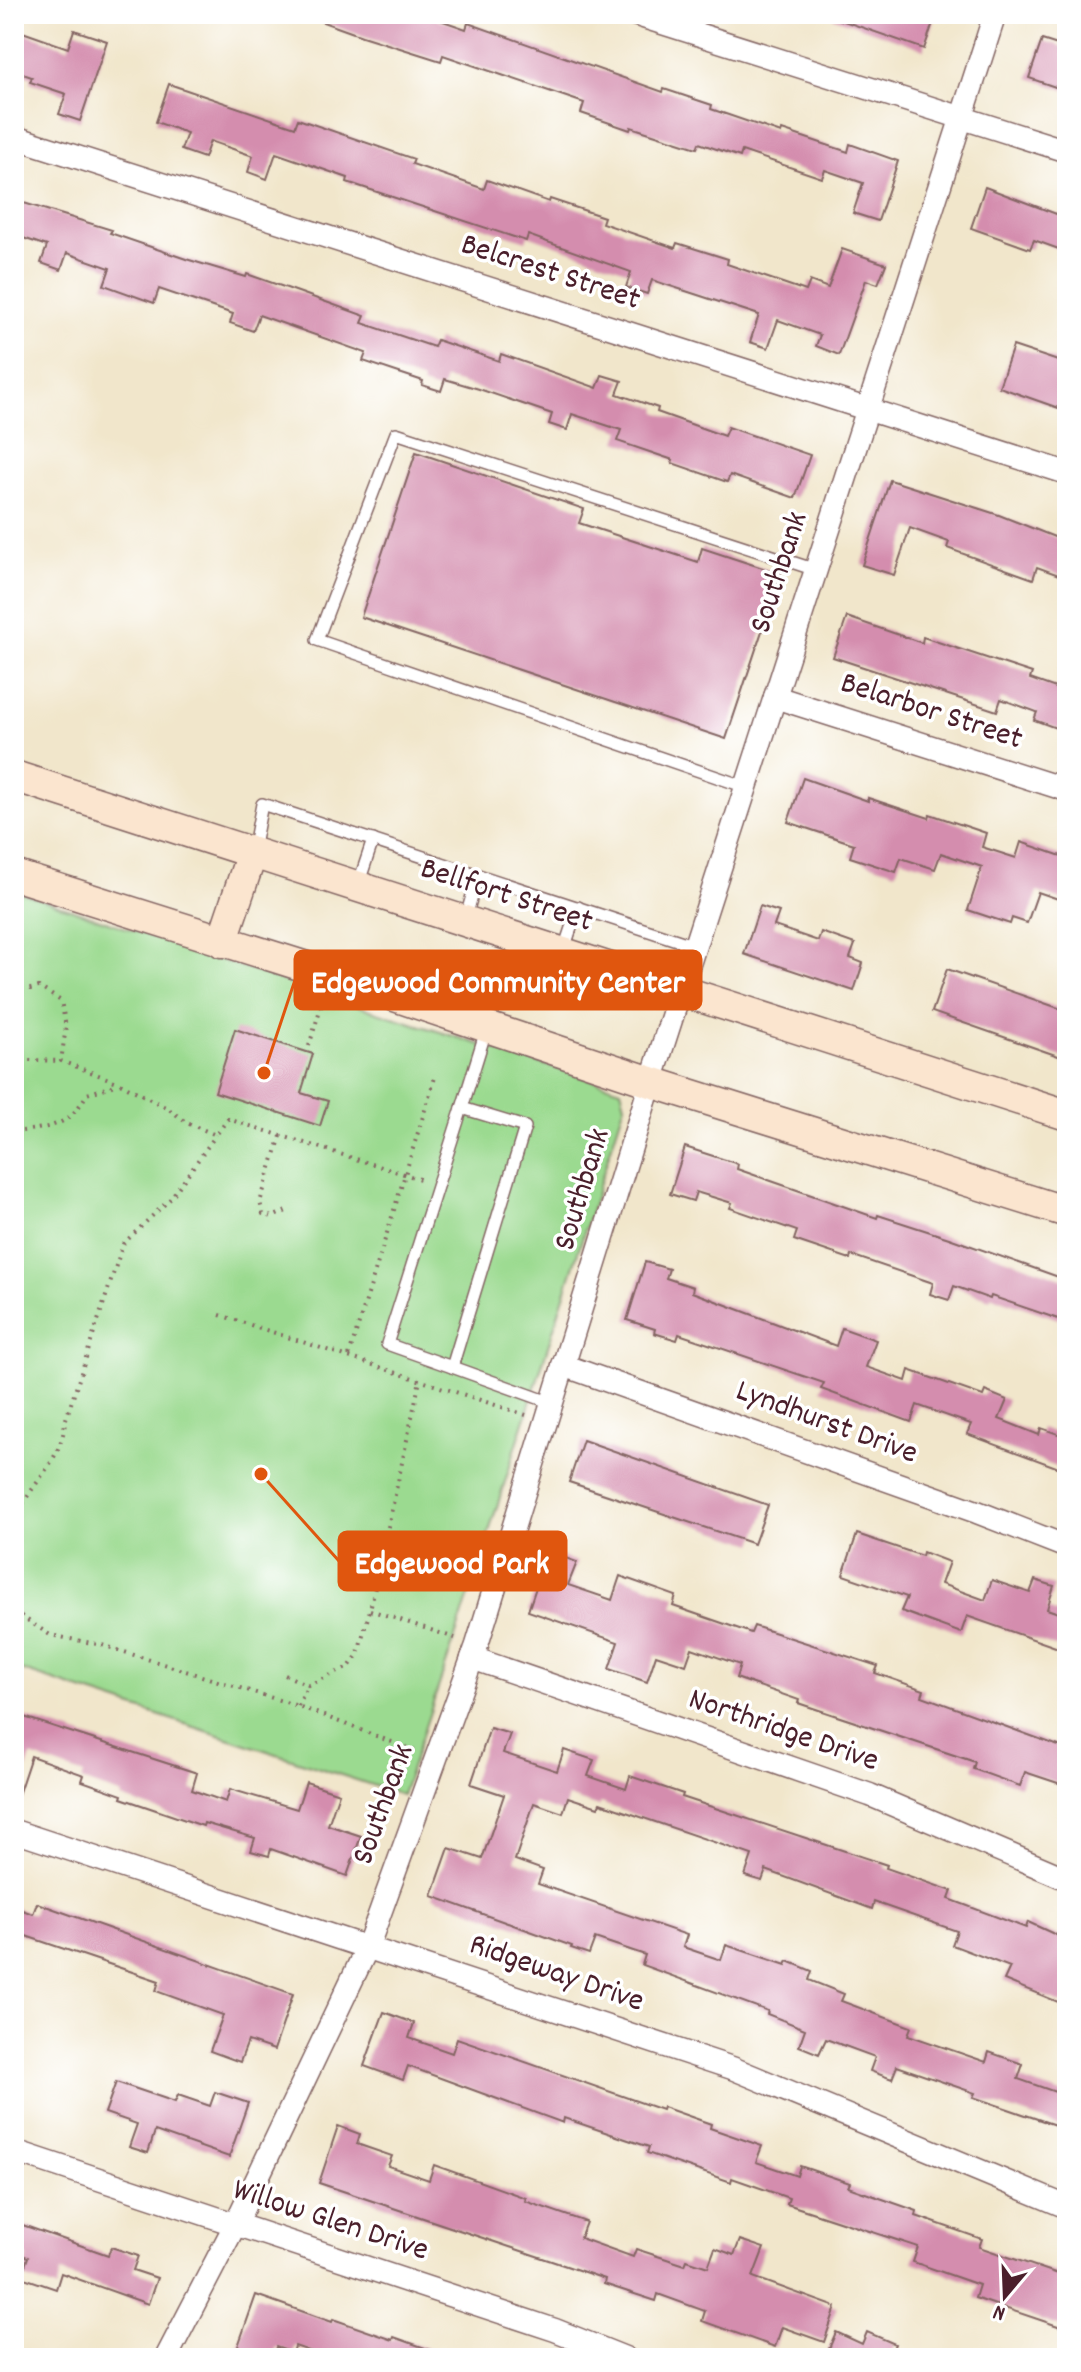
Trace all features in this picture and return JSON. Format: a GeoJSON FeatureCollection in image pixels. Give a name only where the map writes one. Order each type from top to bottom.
{"type":"FeatureCollection","features":[{"type":"Feature","properties":{"kind":"main road","name":"Bellfort Street"},"geometry":{"type":"LineString","coordinates":[[14,776],[1067,1115]]}},
{"type":"Feature","properties":{"kind":"main road"},"geometry":{"type":"LineString","coordinates":[[222,942],[252,853]]}},
{"type":"Feature","properties":{"kind":"main road"},"geometry":{"type":"LineString","coordinates":[[14,875],[332,975],[651,1082],[1067,1212]]}},
{"type":"Feature","properties":{"kind":"street"},"geometry":{"type":"LineString","coordinates":[[634,14],[1067,151]]}},
{"type":"Feature","properties":{"kind":"street","name":"Southbank"},"geometry":{"type":"LineString","coordinates":[[166,2358],[235,2225],[368,1946],[475,1651],[651,1082],[995,14]]}},
{"type":"Feature","properties":{"kind":"street","name":"Belcrest Street"},"geometry":{"type":"LineString","coordinates":[[14,137],[1067,473]]}},
{"type":"Feature","properties":{"kind":"street","name":"Belarbor Street"},"geometry":{"type":"LineString","coordinates":[[775,697],[1067,790]]}},
{"type":"Feature","properties":{"kind":"street","name":"Lyndhurst Drive"},"geometry":{"type":"LineString","coordinates":[[563,1365],[1067,1547]]}},
{"type":"Feature","properties":{"kind":"street","name":"Northridge Drive"},"geometry":{"type":"LineString","coordinates":[[475,1651],[870,1795],[1067,1879]]}},
{"type":"Feature","properties":{"kind":"street","name":"Ridgeway Drive"},"geometry":{"type":"LineString","coordinates":[[14,1831],[732,2068],[1067,2207]]}},
{"type":"Feature","properties":{"kind":"street","name":"Willow Glen Drive"},"geometry":{"type":"LineString","coordinates":[[14,2151],[555,2330],[625,2358]]}},
{"type":"Feature","properties":{"kind":"lane"},"geometry":{"type":"LineString","coordinates":[[746,787],[317,640],[396,433],[816,570]]}},
{"type":"Feature","properties":{"kind":"lane"},"geometry":{"type":"LineString","coordinates":[[252,853],[262,804],[695,946]]}},
{"type":"Feature","properties":{"kind":"lane"},"geometry":{"type":"LineString","coordinates":[[358,887],[373,840]]}},
{"type":"Feature","properties":{"kind":"lane"},"geometry":{"type":"LineString","coordinates":[[464,921],[478,875]]}},
{"type":"Feature","properties":{"kind":"lane"},"geometry":{"type":"LineString","coordinates":[[562,953],[578,907]]}},
{"type":"Feature","properties":{"kind":"lane"},"geometry":{"type":"LineString","coordinates":[[487,1027],[387,1344],[452,1367],[549,1412]]}},
{"type":"Feature","properties":{"kind":"lane"},"geometry":{"type":"LineString","coordinates":[[452,1367],[525,1127],[462,1108]]}},
{"type":"Feature","properties":{"kind":"path"},"geometry":{"type":"LineString","coordinates":[[309,1046],[332,975]]}},
{"type":"Feature","properties":{"kind":"path"},"geometry":{"type":"LineString","coordinates":[[14,993],[39,987],[61,1001],[66,1027],[61,1061]]}},
{"type":"Feature","properties":{"kind":"path"},"geometry":{"type":"LineString","coordinates":[[14,1047],[16,1056],[29,1060],[61,1061],[120,1083],[169,1109],[187,1123],[216,1135]]}},
{"type":"Feature","properties":{"kind":"path"},"geometry":{"type":"LineString","coordinates":[[349,1356],[436,1074]]}},
{"type":"Feature","properties":{"kind":"path"},"geometry":{"type":"LineString","coordinates":[[14,1132],[52,1127],[76,1114],[87,1094],[120,1083]]}},
{"type":"Feature","properties":{"kind":"path"},"geometry":{"type":"LineString","coordinates":[[14,1526],[16,1516],[48,1470],[63,1440],[65,1422],[123,1244],[170,1199],[228,1119],[439,1185]]}},
{"type":"Feature","properties":{"kind":"path"},"geometry":{"type":"LineString","coordinates":[[281,1136],[260,1202],[263,1214],[272,1217],[289,1210]]}},
{"type":"Feature","properties":{"kind":"path"},"geometry":{"type":"LineString","coordinates":[[220,1315],[420,1380],[549,1412]]}},
{"type":"Feature","properties":{"kind":"path"},"geometry":{"type":"LineString","coordinates":[[298,1706],[308,1685],[349,1667],[357,1656],[370,1610],[420,1380]]}},
{"type":"Feature","properties":{"kind":"path"},"geometry":{"type":"LineString","coordinates":[[14,1602],[18,1614],[50,1635],[102,1645],[298,1706],[435,1759]]}},
{"type":"Feature","properties":{"kind":"path"},"geometry":{"type":"LineString","coordinates":[[370,1610],[475,1651]]}},
{"type":"Feature","properties":{"kind":"path"},"geometry":{"type":"LineString","coordinates":[[285,1675],[308,1685]]}},
{"type":"Feature","properties":{"kind":"green space"},"geometry":{"type":"Polygon","coordinates":[[[14,890],[339,1000],[621,1089],[625,1104],[461,1620],[402,1795],[14,1668],[14,890]]]}},
{"type":"Feature","properties":{"kind":"building"},"geometry":{"type":"Polygon","coordinates":[[[309,14],[423,14],[466,29],[468,23],[663,92],[664,89],[712,105],[711,109],[781,133],[782,130],[848,152],[850,144],[898,161],[878,221],[853,213],[863,183],[825,170],[822,178],[742,151],[740,157],[699,143],[697,148],[631,127],[630,130],[581,113],[584,103],[443,55],[441,61],[362,36],[309,17],[309,14]]]}},
{"type":"Feature","properties":{"kind":"building"},"geometry":{"type":"Polygon","coordinates":[[[833,14],[936,14],[924,49],[832,17],[833,14]]]}},
{"type":"Feature","properties":{"kind":"building"},"geometry":{"type":"Polygon","coordinates":[[[14,29],[68,48],[74,30],[107,41],[80,121],[59,114],[66,94],[30,82],[32,77],[14,71],[14,29]]]}},
{"type":"Feature","properties":{"kind":"building"},"geometry":{"type":"Polygon","coordinates":[[[1042,40],[1067,48],[1067,91],[1029,78],[1042,40]]]}},
{"type":"Feature","properties":{"kind":"building"},"geometry":{"type":"Polygon","coordinates":[[[169,84],[295,127],[298,119],[414,159],[412,164],[484,189],[487,180],[549,202],[550,199],[604,217],[602,223],[675,248],[677,243],[728,259],[727,264],[806,291],[810,281],[828,288],[842,249],[886,264],[878,284],[866,280],[839,355],[816,346],[820,335],[778,320],[768,348],[750,342],[759,315],[652,280],[647,294],[626,287],[631,272],[528,235],[526,241],[347,182],[348,178],[276,153],[267,179],[248,172],[253,156],[210,141],[204,158],[181,150],[187,133],[156,122],[169,84]]]}},
{"type":"Feature","properties":{"kind":"building"},"geometry":{"type":"Polygon","coordinates":[[[985,187],[1067,218],[1067,252],[1034,240],[1030,249],[971,228],[985,187]]]}},
{"type":"Feature","properties":{"kind":"building"},"geometry":{"type":"Polygon","coordinates":[[[14,200],[112,230],[110,233],[186,259],[246,277],[247,274],[365,316],[362,323],[434,347],[437,340],[499,361],[501,354],[597,388],[602,375],[622,381],[617,394],[658,408],[657,412],[724,436],[728,427],[810,455],[795,498],[730,475],[727,482],[672,463],[673,460],[617,441],[621,430],[572,414],[567,430],[549,424],[552,414],[479,389],[445,379],[441,391],[422,385],[423,381],[363,361],[366,353],[259,315],[253,331],[230,323],[233,314],[159,289],[154,303],[104,285],[110,268],[67,253],[61,270],[41,263],[47,246],[14,235],[14,200]]]}},
{"type":"Feature","properties":{"kind":"building"},"geometry":{"type":"Polygon","coordinates":[[[1013,346],[1067,364],[1067,411],[999,387],[1013,346]]]}},
{"type":"Feature","properties":{"kind":"building"},"geometry":{"type":"Polygon","coordinates":[[[416,452],[584,509],[579,523],[698,562],[702,548],[781,574],[726,739],[361,617],[416,452]]]}},
{"type":"Feature","properties":{"kind":"building"},"geometry":{"type":"Polygon","coordinates":[[[890,480],[999,515],[1067,542],[1067,578],[1037,567],[1033,579],[947,548],[949,542],[910,528],[894,575],[862,565],[890,480]]]}},
{"type":"Feature","properties":{"kind":"building"},"geometry":{"type":"Polygon","coordinates":[[[847,617],[922,643],[923,637],[1032,673],[1030,679],[1067,692],[1067,732],[1034,720],[1037,712],[1001,699],[997,711],[833,657],[847,617]]]}},
{"type":"Feature","properties":{"kind":"building"},"geometry":{"type":"Polygon","coordinates":[[[803,778],[868,801],[868,798],[929,818],[930,814],[986,833],[982,847],[1016,858],[1021,842],[1067,858],[1067,902],[1038,892],[1027,923],[1012,918],[1010,924],[968,910],[982,867],[941,853],[935,869],[901,858],[896,872],[850,857],[854,844],[788,822],[803,778]]]}},
{"type":"Feature","properties":{"kind":"building"},"geometry":{"type":"Polygon","coordinates":[[[760,906],[779,912],[774,926],[818,941],[821,932],[855,944],[850,958],[863,963],[854,991],[744,954],[760,906]]]}},
{"type":"Feature","properties":{"kind":"building"},"geometry":{"type":"Polygon","coordinates":[[[947,969],[1067,1011],[1067,1059],[932,1012],[947,969]]]}},
{"type":"Feature","properties":{"kind":"building"},"geometry":{"type":"Polygon","coordinates":[[[235,1029],[313,1054],[301,1093],[328,1101],[320,1126],[215,1092],[235,1029]]]}},
{"type":"Feature","properties":{"kind":"building"},"geometry":{"type":"Polygon","coordinates":[[[685,1147],[738,1164],[737,1169],[877,1218],[878,1215],[949,1238],[1067,1280],[1067,1322],[954,1286],[949,1300],[930,1294],[933,1283],[851,1255],[850,1259],[794,1240],[797,1231],[730,1208],[732,1203],[696,1192],[693,1201],[670,1194],[685,1147]]]}},
{"type":"Feature","properties":{"kind":"building"},"geometry":{"type":"Polygon","coordinates":[[[645,1262],[669,1269],[666,1278],[693,1287],[692,1292],[836,1346],[842,1328],[876,1340],[866,1367],[906,1381],[909,1370],[983,1396],[985,1391],[1007,1400],[999,1419],[1039,1435],[1041,1428],[1067,1437],[1067,1471],[967,1434],[971,1424],[917,1405],[911,1422],[821,1389],[824,1383],[679,1334],[677,1340],[654,1333],[655,1329],[627,1320],[645,1262]]]}},
{"type":"Feature","properties":{"kind":"building"},"geometry":{"type":"Polygon","coordinates":[[[583,1440],[768,1505],[754,1544],[569,1482],[583,1440]]]}},
{"type":"Feature","properties":{"kind":"building"},"geometry":{"type":"Polygon","coordinates":[[[857,1534],[949,1562],[941,1584],[985,1600],[992,1580],[1030,1593],[1035,1580],[1054,1586],[1047,1609],[1067,1616],[1067,1651],[967,1616],[961,1633],[901,1611],[907,1597],[843,1575],[857,1534]]]}},
{"type":"Feature","properties":{"kind":"building"},"geometry":{"type":"Polygon","coordinates":[[[548,1552],[577,1562],[568,1585],[612,1600],[620,1576],[676,1596],[673,1606],[751,1633],[754,1626],[878,1666],[875,1673],[924,1690],[922,1696],[1067,1749],[1067,1786],[1025,1772],[1020,1786],[973,1769],[975,1762],[798,1703],[799,1700],[736,1678],[740,1665],[692,1648],[686,1665],[656,1655],[647,1682],[609,1669],[618,1642],[528,1611],[548,1552]]]}},
{"type":"Feature","properties":{"kind":"building"},"geometry":{"type":"Polygon","coordinates":[[[24,1717],[197,1773],[192,1790],[226,1802],[230,1789],[297,1809],[306,1782],[339,1793],[328,1825],[361,1836],[347,1876],[271,1849],[269,1856],[251,1851],[255,1838],[204,1823],[203,1826],[121,1798],[122,1795],[82,1781],[84,1775],[31,1756],[17,1798],[14,1798],[14,1745],[24,1717]]]}},
{"type":"Feature","properties":{"kind":"building"},"geometry":{"type":"Polygon","coordinates":[[[490,1728],[510,1734],[503,1753],[557,1771],[564,1750],[594,1760],[588,1776],[626,1789],[630,1776],[683,1794],[682,1797],[887,1865],[886,1868],[952,1891],[949,1899],[1026,1928],[1028,1922],[1067,1940],[1067,1993],[1063,2004],[1004,1980],[1010,1967],[952,1945],[957,1931],[874,1902],[872,1909],[766,1870],[762,1881],[745,1876],[752,1855],[600,1803],[598,1807],[568,1797],[563,1813],[534,1803],[515,1860],[543,1870],[538,1884],[687,1935],[683,1947],[721,1960],[726,1945],[786,1965],[788,1961],[812,1971],[809,1980],[844,1994],[841,2001],[911,2027],[908,2035],[986,2062],[989,2052],[1023,2064],[1018,2079],[1067,2096],[1067,2129],[973,2097],[975,2093],[897,2066],[892,2079],[870,2071],[875,2057],[826,2039],[819,2054],[799,2046],[805,2029],[767,2014],[768,2011],[642,1965],[645,1955],[595,1938],[589,1954],[432,1896],[449,1848],[482,1859],[504,1795],[471,1784],[490,1728]]]}},
{"type":"Feature","properties":{"kind":"building"},"geometry":{"type":"Polygon","coordinates":[[[37,1903],[293,1994],[274,2050],[248,2041],[240,2062],[210,2051],[223,2015],[156,1991],[159,1981],[14,1932],[14,1907],[33,1914],[37,1903]]]}},
{"type":"Feature","properties":{"kind":"building"},"geometry":{"type":"Polygon","coordinates":[[[384,2012],[414,2023],[409,2038],[452,2053],[457,2038],[662,2110],[663,2107],[711,2124],[710,2128],[762,2146],[756,2162],[797,2176],[800,2166],[850,2183],[848,2187],[917,2211],[916,2216],[982,2239],[979,2247],[1067,2277],[1067,2329],[975,2298],[979,2285],[913,2262],[918,2247],[787,2204],[789,2198],[647,2153],[649,2147],[564,2118],[563,2123],[408,2066],[403,2080],[364,2066],[384,2012]]]}},
{"type":"Feature","properties":{"kind":"building"},"geometry":{"type":"Polygon","coordinates":[[[116,2082],[175,2102],[178,2095],[210,2106],[215,2092],[248,2103],[229,2157],[155,2131],[148,2153],[129,2147],[137,2124],[105,2113],[116,2082]]]}},
{"type":"Feature","properties":{"kind":"building"},"geometry":{"type":"Polygon","coordinates":[[[338,2126],[360,2134],[357,2144],[392,2156],[388,2166],[429,2180],[434,2165],[526,2198],[525,2201],[586,2222],[580,2238],[633,2257],[636,2249],[685,2265],[687,2260],[708,2267],[715,2248],[734,2255],[740,2240],[764,2248],[753,2277],[836,2307],[824,2342],[782,2327],[775,2347],[702,2321],[705,2311],[658,2294],[656,2301],[604,2284],[605,2279],[319,2183],[338,2126]]]}},
{"type":"Feature","properties":{"kind":"building"},"geometry":{"type":"Polygon","coordinates":[[[14,2222],[108,2255],[111,2247],[138,2256],[133,2270],[157,2278],[148,2304],[61,2273],[56,2289],[21,2277],[28,2257],[14,2252],[14,2222]]]}},
{"type":"Feature","properties":{"kind":"building"},"geometry":{"type":"Polygon","coordinates":[[[256,2295],[332,2322],[333,2319],[393,2340],[394,2337],[445,2355],[445,2358],[329,2358],[295,2346],[293,2353],[276,2347],[272,2358],[265,2358],[237,2349],[256,2295]]]}},
{"type":"Feature","properties":{"kind":"building"},"geometry":{"type":"Polygon","coordinates":[[[836,2332],[862,2344],[867,2332],[895,2344],[890,2356],[896,2358],[825,2358],[836,2332]]]}},
{"type":"Feature","properties":{"kind":"place","name":"Edgewood Community Center"},"geometry":{"type":"Point","coordinates":[264,1073]}},
{"type":"Feature","properties":{"kind":"place","name":"Edgewood Park"},"geometry":{"type":"Point","coordinates":[261,1474]}}]}
